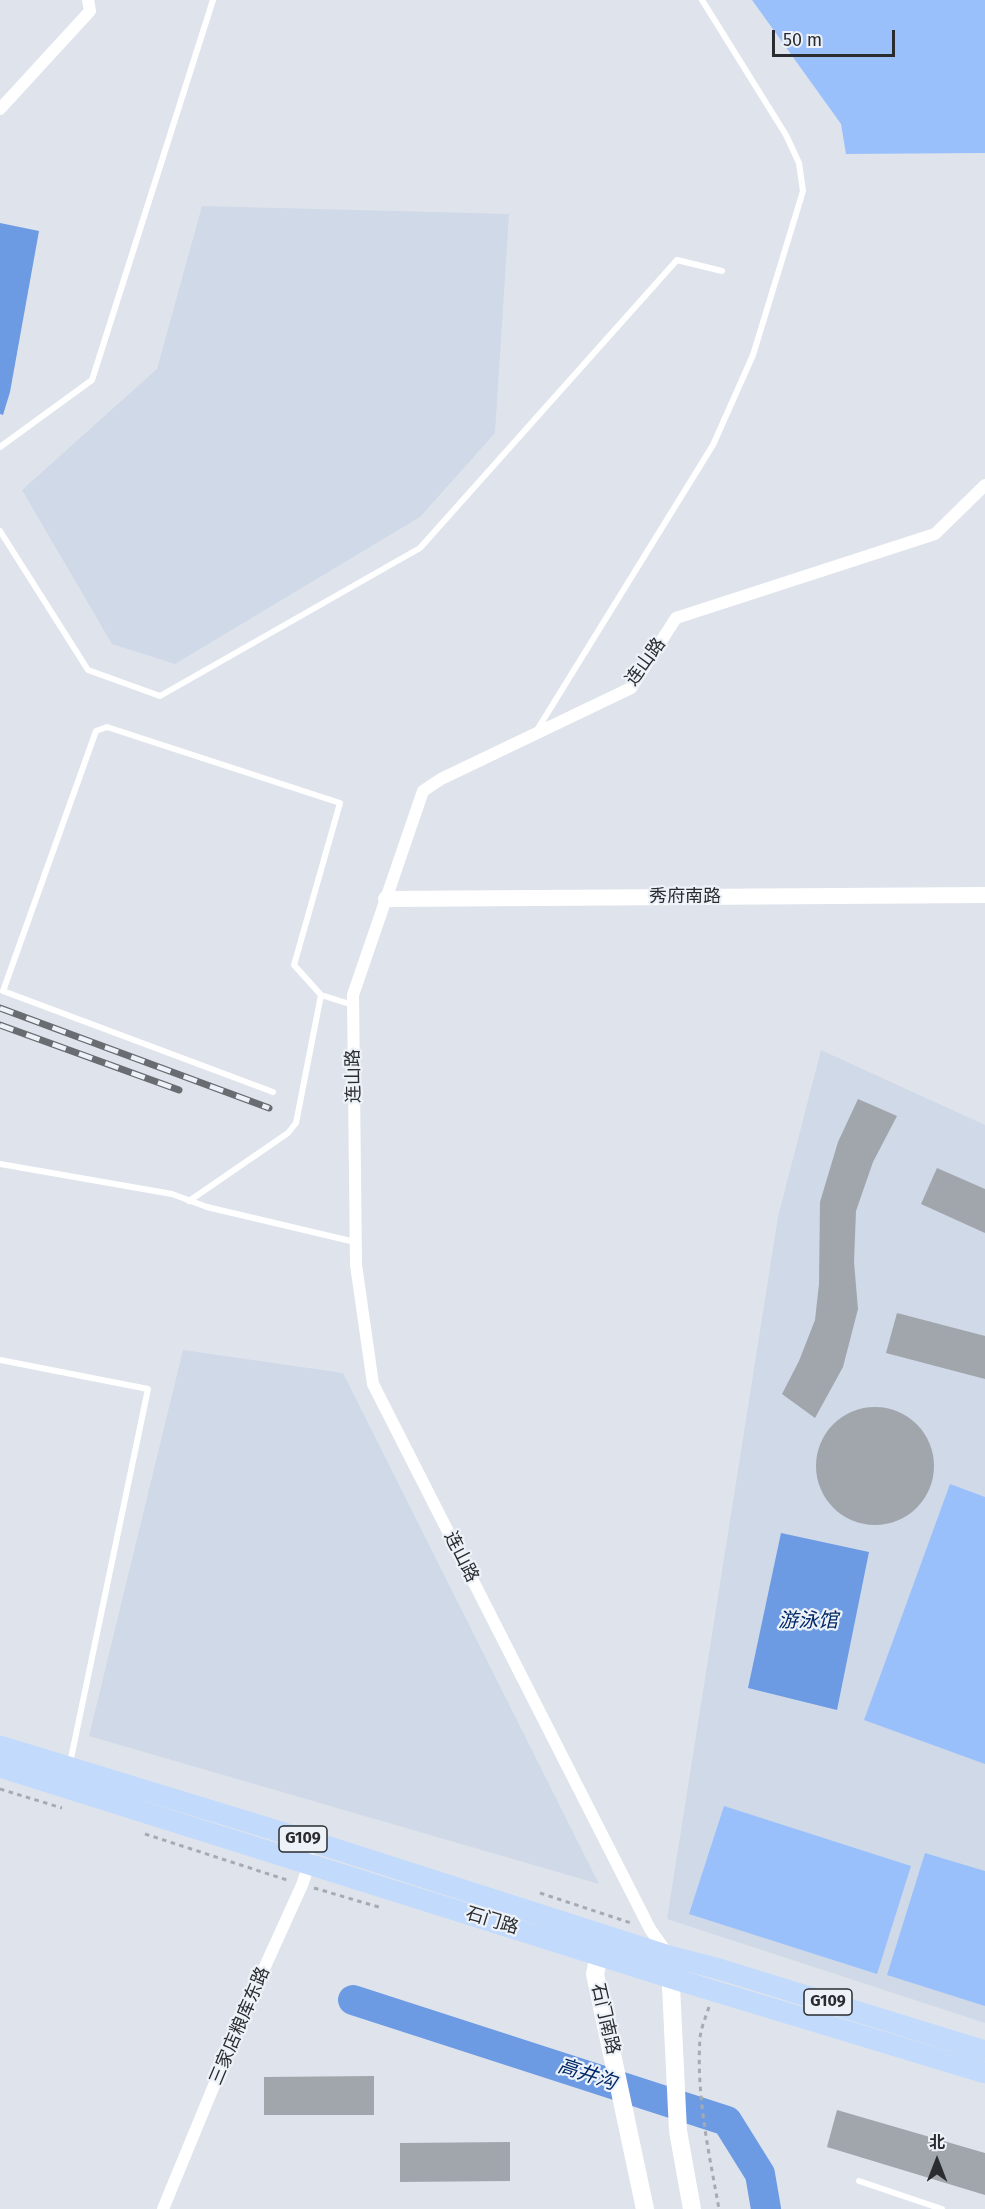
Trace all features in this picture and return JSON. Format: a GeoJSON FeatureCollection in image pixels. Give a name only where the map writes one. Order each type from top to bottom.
{"type":"FeatureCollection","features":[{"type":"Feature","properties":{"kind":"highway","name":"石门路"},"geometry":{"type":"LineString","coordinates":[[0,1746],[66,1778],[309,1863],[601,1944],[669,1956],[719,1969],[985,2051]]}},
{"type":"Feature","properties":{"kind":"highway","name":"石门路"},"geometry":{"type":"LineString","coordinates":[[0,1767],[66,1778],[317,1843],[601,1944],[671,1978],[985,2073]]}},
{"type":"Feature","properties":{"kind":"main road","name":"石门南路"},"geometry":{"type":"LineString","coordinates":[[601,1944],[595,1974],[645,2209]]}},
{"type":"Feature","properties":{"kind":"main road"},"geometry":{"type":"LineString","coordinates":[[669,1956],[678,2131],[692,2209]]}},
{"type":"Feature","properties":{"kind":"street"},"geometry":{"type":"LineString","coordinates":[[0,109],[90,11],[88,0]]}},
{"type":"Feature","properties":{"kind":"street","name":"连山路"},"geometry":{"type":"LineString","coordinates":[[669,1956],[650,1929],[373,1384],[356,1265],[353,995],[423,791],[441,779],[631,688],[676,618],[935,534],[985,484]]}},
{"type":"Feature","properties":{"kind":"street","name":"秀府南路"},"geometry":{"type":"LineString","coordinates":[[386,899],[985,895]]}},
{"type":"Feature","properties":{"kind":"street","name":"三家店粮库东路"},"geometry":{"type":"LineString","coordinates":[[163,2209],[243,2015],[302,1885],[317,1843]]}},
{"type":"Feature","properties":{"kind":"lane"},"geometry":{"type":"LineString","coordinates":[[0,447],[92,380],[213,0]]}},
{"type":"Feature","properties":{"kind":"lane"},"geometry":{"type":"LineString","coordinates":[[536,734],[713,445],[753,356],[802,191],[799,163],[786,135],[702,0]]}},
{"type":"Feature","properties":{"kind":"lane"},"geometry":{"type":"LineString","coordinates":[[0,531],[88,670],[160,696],[420,548],[677,260],[722,271]]}},
{"type":"Feature","properties":{"kind":"lane"},"geometry":{"type":"LineString","coordinates":[[273,1092],[2,990],[96,731],[108,727],[340,803],[294,965],[321,995],[353,1005]]}},
{"type":"Feature","properties":{"kind":"lane"},"geometry":{"type":"LineString","coordinates":[[189,1201],[288,1133],[296,1123],[321,995]]}},
{"type":"Feature","properties":{"kind":"lane"},"geometry":{"type":"LineString","coordinates":[[0,1164],[172,1194],[207,1208],[356,1242]]}},
{"type":"Feature","properties":{"kind":"lane"},"geometry":{"type":"LineString","coordinates":[[0,1360],[148,1389],[66,1778]]}},
{"type":"Feature","properties":{"kind":"lane"},"geometry":{"type":"LineString","coordinates":[[859,2181],[942,2209]]}},
{"type":"Feature","properties":{"kind":"path"},"geometry":{"type":"LineString","coordinates":[[714,1990],[700,2036],[705,2129],[719,2209]]}},
{"type":"Feature","properties":{"kind":"shaded area"},"geometry":{"type":"Polygon","coordinates":[[[752,0],[985,0],[985,153],[846,154],[841,124],[752,0]]]}},
{"type":"Feature","properties":{"kind":"shaded area"},"geometry":{"type":"Polygon","coordinates":[[[202,206],[509,214],[495,433],[420,517],[175,664],[112,644],[22,490],[157,369],[202,206]]]}},
{"type":"Feature","properties":{"kind":"shaded area"},"geometry":{"type":"Polygon","coordinates":[[[821,1050],[985,1125],[985,2023],[667,1919],[778,1217],[821,1050]]]}},
{"type":"Feature","properties":{"kind":"shaded area"},"geometry":{"type":"Polygon","coordinates":[[[183,1350],[343,1373],[599,1884],[89,1736],[183,1350]]]}},
{"type":"Feature","properties":{"kind":"shaded area"},"geometry":{"type":"Polygon","coordinates":[[[950,1484],[985,1497],[985,1764],[864,1720],[950,1484]]]}},
{"type":"Feature","properties":{"kind":"shaded area"},"geometry":{"type":"Polygon","coordinates":[[[724,1806],[911,1866],[877,1974],[689,1914],[724,1806]]]}},
{"type":"Feature","properties":{"kind":"shaded area"},"geometry":{"type":"Polygon","coordinates":[[[925,1853],[985,1871],[985,2006],[887,1975],[925,1853]]]}},
{"type":"Feature","properties":{"kind":"water"},"geometry":{"type":"Polygon","coordinates":[[[0,223],[39,231],[10,392],[3,415],[0,414],[0,223]]]}},
{"type":"Feature","properties":{"kind":"water","name":"游泳馆"},"geometry":{"type":"Polygon","coordinates":[[[781,1533],[869,1552],[837,1710],[748,1688],[781,1533]]]}},
{"type":"Feature","properties":{"kind":"building"},"geometry":{"type":"Polygon","coordinates":[[[858,1099],[897,1116],[873,1162],[856,1211],[854,1262],[858,1309],[843,1367],[815,1418],[782,1394],[799,1361],[815,1320],[819,1284],[820,1202],[838,1142],[858,1099]]]}},
{"type":"Feature","properties":{"kind":"building"},"geometry":{"type":"Polygon","coordinates":[[[937,1168],[985,1189],[985,1233],[921,1204],[937,1168]]]}},
{"type":"Feature","properties":{"kind":"building"},"geometry":{"type":"Polygon","coordinates":[[[897,1313],[985,1336],[985,1379],[886,1353],[897,1313]]]}},
{"type":"Feature","properties":{"kind":"building"},"geometry":{"type":"Polygon","coordinates":[[[875,1407],[908,1417],[924,1433],[934,1466],[924,1499],[908,1515],[875,1525],[842,1515],[826,1499],[816,1466],[826,1433],[842,1417],[875,1407]]]}},
{"type":"Feature","properties":{"kind":"building"},"geometry":{"type":"Polygon","coordinates":[[[374,2076],[374,2115],[264,2115],[264,2077],[374,2076]]]}},
{"type":"Feature","properties":{"kind":"building"},"geometry":{"type":"Polygon","coordinates":[[[837,2110],[985,2153],[985,2195],[827,2147],[837,2110]]]}},
{"type":"Feature","properties":{"kind":"building"},"geometry":{"type":"Polygon","coordinates":[[[510,2142],[510,2181],[400,2182],[400,2143],[510,2142]]]}},
{"type":"Feature","properties":{"kind":"waterway","name":"高井沟"},"geometry":{"type":"LineString","coordinates":[[353,2000],[727,2121],[760,2174],[766,2209]]}},
{"type":"Feature","properties":{"kind":"railway"},"geometry":{"type":"LineString","coordinates":[[0,1008],[269,1108]]}},
{"type":"Feature","properties":{"kind":"railway"},"geometry":{"type":"LineString","coordinates":[[0,1025],[179,1090]]}}]}
